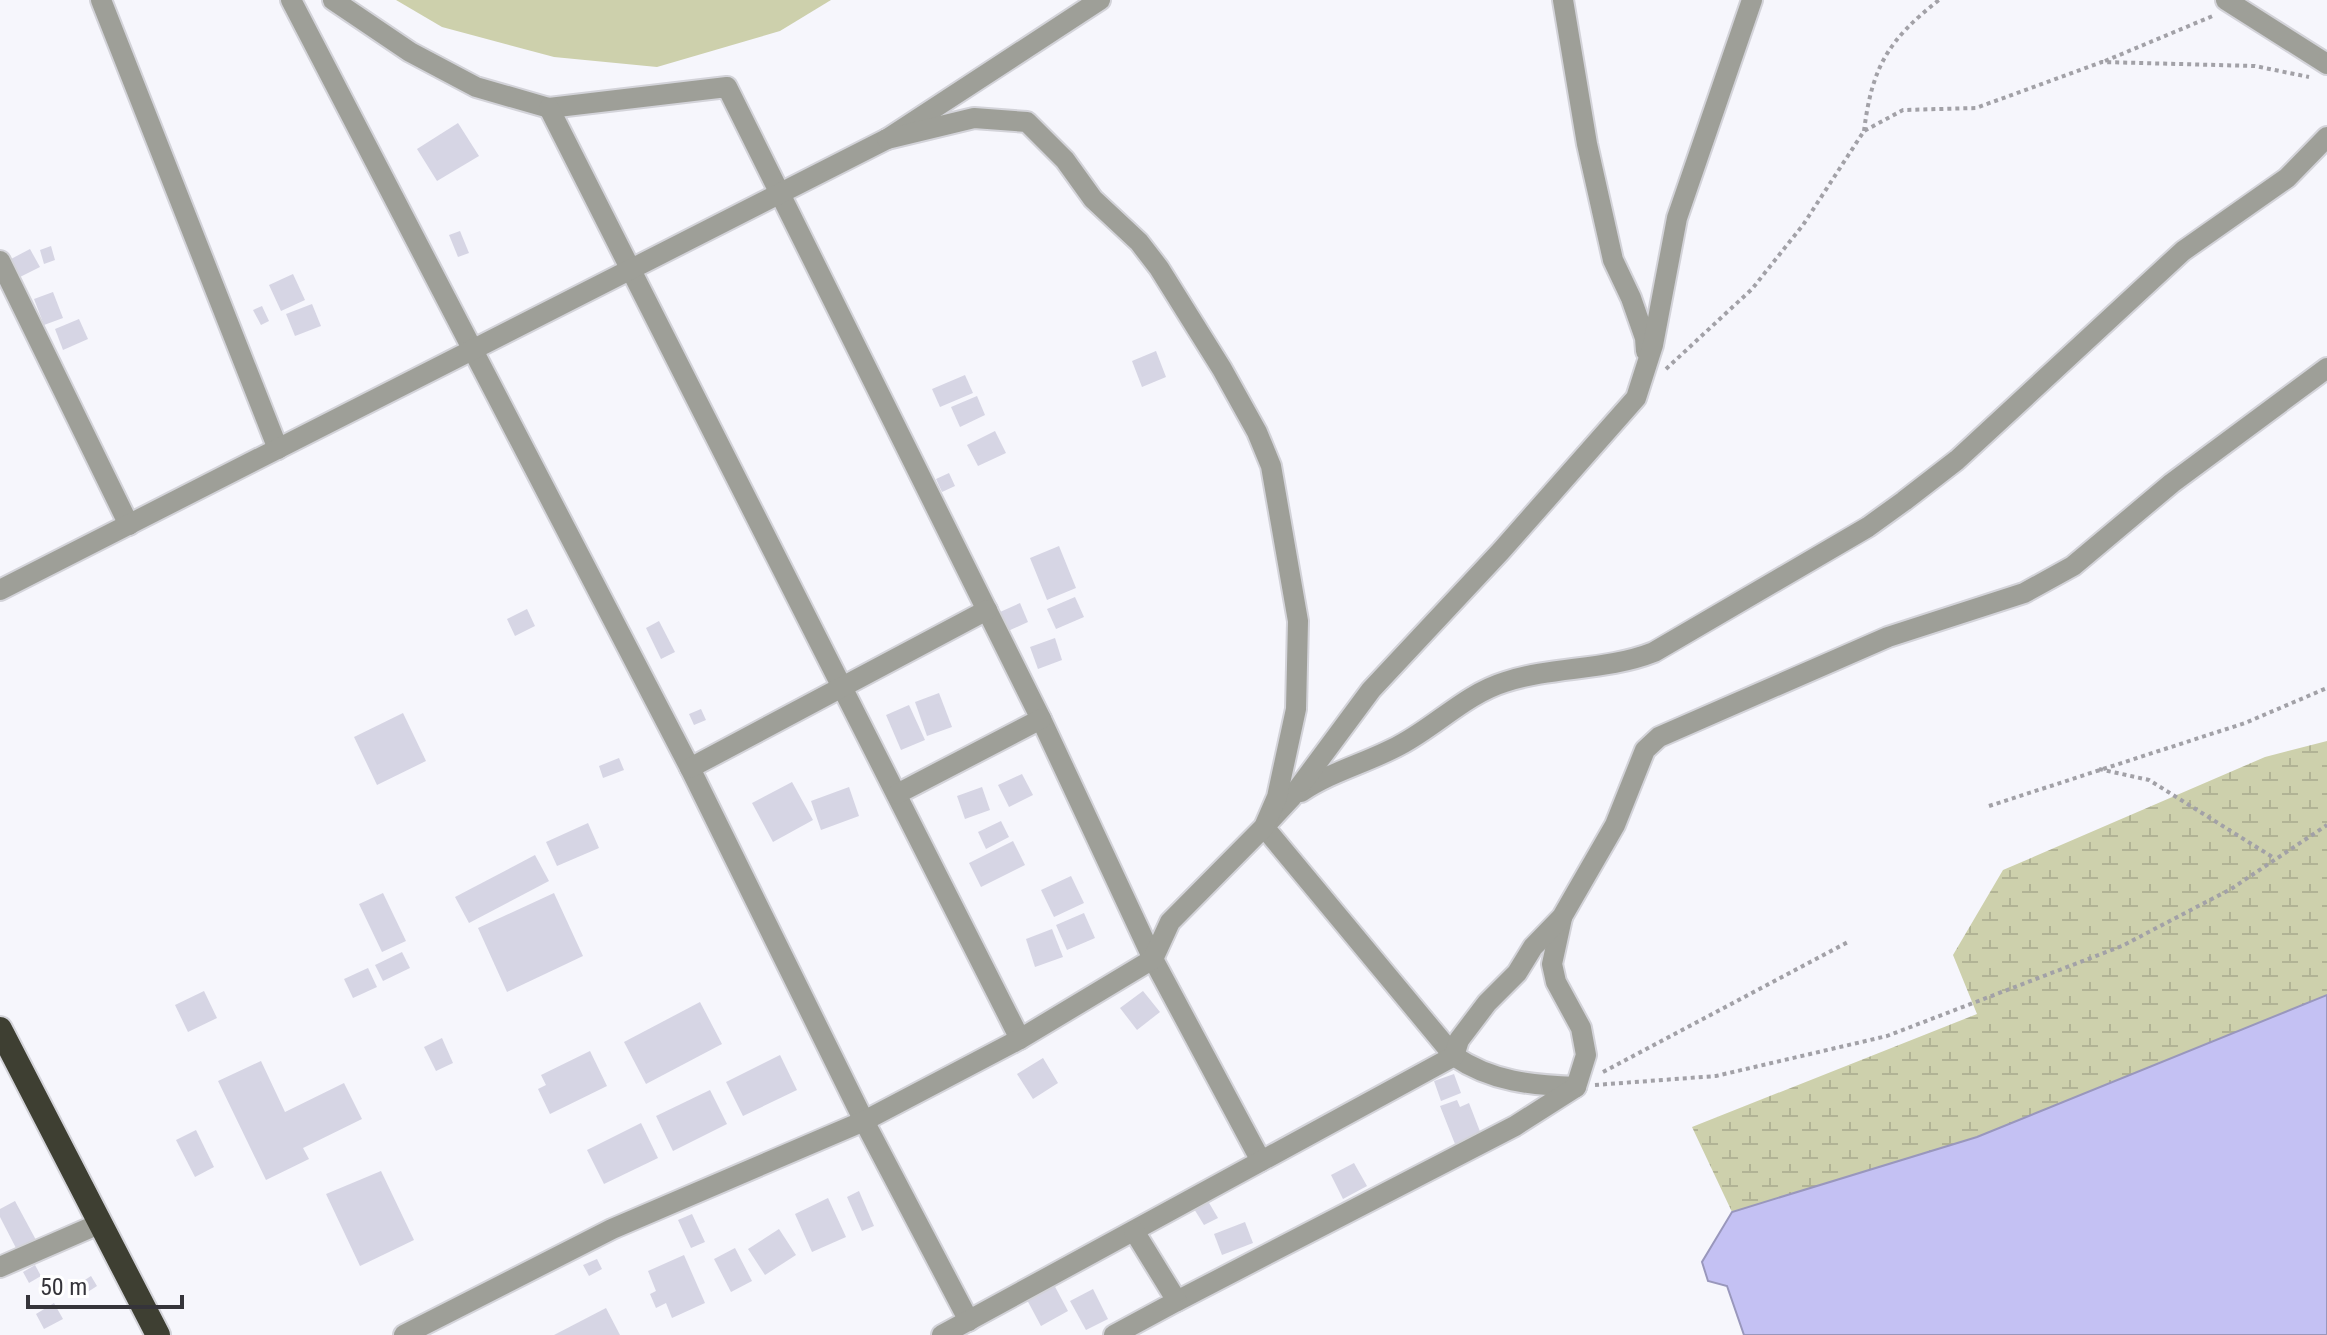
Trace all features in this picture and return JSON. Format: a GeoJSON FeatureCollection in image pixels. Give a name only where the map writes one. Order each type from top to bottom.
{"type":"FeatureCollection","features":[{"type":"Feature","properties":{"kind":"highway"},"geometry":{"type":"LineString","coordinates":[[0,1029],[158,1335]]}},
{"type":"Feature","properties":{"kind":"street"},"geometry":{"type":"LineString","coordinates":[[101,0],[278,449]]}},
{"type":"Feature","properties":{"kind":"street"},"geometry":{"type":"LineString","coordinates":[[291,0],[471,352],[690,768],[864,1121],[969,1321]]}},
{"type":"Feature","properties":{"kind":"street"},"geometry":{"type":"LineString","coordinates":[[333,0],[410,52],[476,87],[549,108],[727,87],[1041,719],[1153,959],[1261,1161]]}},
{"type":"Feature","properties":{"kind":"street"},"geometry":{"type":"LineString","coordinates":[[0,590],[887,139],[1100,0]]}},
{"type":"Feature","properties":{"kind":"street"},"geometry":{"type":"LineString","coordinates":[[1563,0],[1587,144],[1613,260],[1645,338],[1647,367]]}},
{"type":"Feature","properties":{"kind":"street"},"geometry":{"type":"LineString","coordinates":[[404,1335],[612,1229],[864,1121],[1020,1039],[1153,959],[1170,922],[1291,798],[1371,690],[1501,551],[1636,398],[1647,367],[1677,218],[1752,0]]}},
{"type":"Feature","properties":{"kind":"street"},"geometry":{"type":"LineString","coordinates":[[2232,3],[2320,71]]}},
{"type":"Feature","properties":{"kind":"street"},"geometry":{"type":"LineString","coordinates":[[549,108],[1020,1039]]}},
{"type":"Feature","properties":{"kind":"street"},"geometry":{"type":"LineString","coordinates":[[887,139],[974,118],[1027,122],[1065,160],[1093,199],[1139,242],[1159,268],[1257,432],[1271,466],[1298,621],[1296,709],[1277,797],[1264,827]]}},
{"type":"Feature","properties":{"kind":"street"},"geometry":{"type":"LineString","coordinates":[[1291,798],[1329,773],[1401,745],[1470,699],[1502,682],[1562,668],[1624,664],[1654,652],[1868,527],[1957,460],[2183,251],[2287,178],[2327,137]]}},
{"type":"Feature","properties":{"kind":"street"},"geometry":{"type":"LineString","coordinates":[[0,261],[129,525]]}},
{"type":"Feature","properties":{"kind":"street"},"geometry":{"type":"LineString","coordinates":[[942,1335],[1454,1056],[1459,1040],[1487,1003],[1517,973],[1533,947],[1562,917],[1615,825],[1645,750],[1659,737],[1888,637],[2024,593],[2073,566],[2172,483],[2327,368]]}},
{"type":"Feature","properties":{"kind":"street"},"geometry":{"type":"LineString","coordinates":[[690,768],[987,610]]}},
{"type":"Feature","properties":{"kind":"street"},"geometry":{"type":"LineString","coordinates":[[897,794],[1041,719]]}},
{"type":"Feature","properties":{"kind":"street"},"geometry":{"type":"LineString","coordinates":[[1264,827],[1454,1056],[1475,1070],[1526,1085],[1576,1087]]}},
{"type":"Feature","properties":{"kind":"street"},"geometry":{"type":"LineString","coordinates":[[1114,1335],[1515,1126],[1576,1087],[1586,1055],[1581,1028],[1556,982],[1552,964],[1562,917]]}},
{"type":"Feature","properties":{"kind":"street"},"geometry":{"type":"LineString","coordinates":[[0,1267],[101,1223]]}},
{"type":"Feature","properties":{"kind":"street"},"geometry":{"type":"LineString","coordinates":[[1134,1231],[1177,1301]]}},
{"type":"Feature","properties":{"kind":"path"},"geometry":{"type":"LineString","coordinates":[[1636,398],[1752,289],[1803,225],[1864,131],[1868,97],[1882,57],[1939,0]]}},
{"type":"Feature","properties":{"kind":"path"},"geometry":{"type":"LineString","coordinates":[[1864,131],[1903,110],[1976,108],[2102,62],[2232,3]]}},
{"type":"Feature","properties":{"kind":"path"},"geometry":{"type":"LineString","coordinates":[[2102,62],[2320,71]]}},
{"type":"Feature","properties":{"kind":"path"},"geometry":{"type":"LineString","coordinates":[[1989,806],[2097,768],[2245,723],[2327,688]]}},
{"type":"Feature","properties":{"kind":"path"},"geometry":{"type":"LineString","coordinates":[[2097,768],[2149,780],[2275,859]]}},
{"type":"Feature","properties":{"kind":"path"},"geometry":{"type":"LineString","coordinates":[[1576,1087],[1716,1076],[1887,1036],[2122,946],[2231,889],[2327,825]]}},
{"type":"Feature","properties":{"kind":"path"},"geometry":{"type":"LineString","coordinates":[[1576,1087],[1848,942]]}},
{"type":"Feature","properties":{"kind":"green space"},"geometry":{"type":"Polygon","coordinates":[[[396,0],[831,0],[780,31],[657,67],[554,57],[442,27],[396,0]]]}},
{"type":"Feature","properties":{"kind":"green space"},"geometry":{"type":"Polygon","coordinates":[[[2327,741],[2327,995],[1977,1137],[1732,1212],[1692,1127],[1977,1014],[1953,955],[2003,870],[2265,757],[2327,741]]]}},
{"type":"Feature","properties":{"kind":"water"},"geometry":{"type":"Polygon","coordinates":[[[2327,995],[2327,1335],[1744,1335],[1727,1286],[1708,1281],[1702,1262],[1732,1212],[1977,1137],[2327,995]]]}},
{"type":"Feature","properties":{"kind":"building"},"geometry":{"type":"Polygon","coordinates":[[[458,123],[479,156],[437,181],[417,149],[458,123]]]}},
{"type":"Feature","properties":{"kind":"building"},"geometry":{"type":"Polygon","coordinates":[[[460,231],[469,253],[458,257],[449,235],[460,231]]]}},
{"type":"Feature","properties":{"kind":"building"},"geometry":{"type":"Polygon","coordinates":[[[51,246],[55,260],[44,264],[40,250],[51,246]]]}},
{"type":"Feature","properties":{"kind":"building"},"geometry":{"type":"Polygon","coordinates":[[[30,249],[40,267],[20,277],[11,259],[30,249]]]}},
{"type":"Feature","properties":{"kind":"building"},"geometry":{"type":"Polygon","coordinates":[[[293,274],[305,300],[281,311],[269,285],[293,274]]]}},
{"type":"Feature","properties":{"kind":"building"},"geometry":{"type":"Polygon","coordinates":[[[53,292],[63,318],[44,325],[34,299],[53,292]]]}},
{"type":"Feature","properties":{"kind":"building"},"geometry":{"type":"Polygon","coordinates":[[[312,304],[321,326],[295,336],[286,314],[312,304]]]}},
{"type":"Feature","properties":{"kind":"building"},"geometry":{"type":"Polygon","coordinates":[[[262,306],[269,321],[261,325],[253,310],[262,306]]]}},
{"type":"Feature","properties":{"kind":"building"},"geometry":{"type":"Polygon","coordinates":[[[79,319],[88,339],[63,350],[55,329],[79,319]]]}},
{"type":"Feature","properties":{"kind":"building"},"geometry":{"type":"Polygon","coordinates":[[[1156,351],[1166,377],[1142,387],[1132,361],[1156,351]]]}},
{"type":"Feature","properties":{"kind":"building"},"geometry":{"type":"Polygon","coordinates":[[[965,375],[973,393],[940,407],[932,389],[965,375]]]}},
{"type":"Feature","properties":{"kind":"building"},"geometry":{"type":"Polygon","coordinates":[[[977,396],[985,415],[960,427],[951,407],[977,396]]]}},
{"type":"Feature","properties":{"kind":"building"},"geometry":{"type":"Polygon","coordinates":[[[995,431],[1006,453],[978,466],[967,445],[995,431]]]}},
{"type":"Feature","properties":{"kind":"building"},"geometry":{"type":"Polygon","coordinates":[[[949,473],[955,486],[942,492],[936,479],[949,473]]]}},
{"type":"Feature","properties":{"kind":"building"},"geometry":{"type":"Polygon","coordinates":[[[1059,546],[1076,588],[1047,600],[1030,558],[1059,546]]]}},
{"type":"Feature","properties":{"kind":"building"},"geometry":{"type":"Polygon","coordinates":[[[1075,597],[1084,617],[1056,629],[1047,609],[1075,597]]]}},
{"type":"Feature","properties":{"kind":"building"},"geometry":{"type":"Polygon","coordinates":[[[1020,603],[1028,622],[1008,631],[1000,612],[1020,603]]]}},
{"type":"Feature","properties":{"kind":"building"},"geometry":{"type":"Polygon","coordinates":[[[527,609],[535,626],[515,636],[507,619],[527,609]]]}},
{"type":"Feature","properties":{"kind":"building"},"geometry":{"type":"Polygon","coordinates":[[[659,621],[675,652],[661,659],[646,628],[659,621]]]}},
{"type":"Feature","properties":{"kind":"building"},"geometry":{"type":"Polygon","coordinates":[[[1055,638],[1062,660],[1038,669],[1030,647],[1055,638]]]}},
{"type":"Feature","properties":{"kind":"building"},"geometry":{"type":"Polygon","coordinates":[[[939,693],[952,727],[927,736],[915,702],[939,693]]]}},
{"type":"Feature","properties":{"kind":"building"},"geometry":{"type":"Polygon","coordinates":[[[909,705],[925,740],[901,750],[886,715],[909,705]]]}},
{"type":"Feature","properties":{"kind":"building"},"geometry":{"type":"Polygon","coordinates":[[[701,709],[706,720],[694,725],[689,714],[701,709]]]}},
{"type":"Feature","properties":{"kind":"building"},"geometry":{"type":"Polygon","coordinates":[[[403,713],[426,761],[377,785],[354,737],[403,713]]]}},
{"type":"Feature","properties":{"kind":"building"},"geometry":{"type":"Polygon","coordinates":[[[619,758],[624,770],[603,778],[599,766],[619,758]]]}},
{"type":"Feature","properties":{"kind":"building"},"geometry":{"type":"Polygon","coordinates":[[[1022,774],[1033,795],[1009,807],[998,785],[1022,774]]]}},
{"type":"Feature","properties":{"kind":"building"},"geometry":{"type":"Polygon","coordinates":[[[792,782],[813,820],[773,842],[752,803],[792,782]]]}},
{"type":"Feature","properties":{"kind":"building"},"geometry":{"type":"Polygon","coordinates":[[[849,787],[859,816],[821,830],[811,801],[849,787]]]}},
{"type":"Feature","properties":{"kind":"building"},"geometry":{"type":"Polygon","coordinates":[[[982,787],[990,810],[965,819],[957,796],[982,787]]]}},
{"type":"Feature","properties":{"kind":"building"},"geometry":{"type":"Polygon","coordinates":[[[1001,821],[1009,837],[986,849],[978,832],[1001,821]]]}},
{"type":"Feature","properties":{"kind":"building"},"geometry":{"type":"Polygon","coordinates":[[[588,823],[599,848],[557,866],[546,842],[588,823]]]}},
{"type":"Feature","properties":{"kind":"building"},"geometry":{"type":"Polygon","coordinates":[[[1013,841],[1025,865],[981,887],[969,863],[1013,841]]]}},
{"type":"Feature","properties":{"kind":"building"},"geometry":{"type":"Polygon","coordinates":[[[535,855],[549,881],[469,923],[455,897],[535,855]]]}},
{"type":"Feature","properties":{"kind":"building"},"geometry":{"type":"Polygon","coordinates":[[[1071,876],[1084,903],[1054,917],[1041,890],[1071,876]]]}},
{"type":"Feature","properties":{"kind":"building"},"geometry":{"type":"Polygon","coordinates":[[[383,893],[406,941],[382,952],[359,904],[383,893]]]}},
{"type":"Feature","properties":{"kind":"building"},"geometry":{"type":"Polygon","coordinates":[[[554,893],[583,956],[507,992],[478,928],[554,893]]]}},
{"type":"Feature","properties":{"kind":"building"},"geometry":{"type":"Polygon","coordinates":[[[1084,913],[1095,938],[1067,950],[1056,925],[1084,913]]]}},
{"type":"Feature","properties":{"kind":"building"},"geometry":{"type":"Polygon","coordinates":[[[1052,929],[1063,957],[1035,967],[1026,939],[1052,929]]]}},
{"type":"Feature","properties":{"kind":"building"},"geometry":{"type":"Polygon","coordinates":[[[402,952],[410,968],[383,981],[375,965],[402,952]]]}},
{"type":"Feature","properties":{"kind":"building"},"geometry":{"type":"Polygon","coordinates":[[[368,968],[377,987],[353,998],[344,979],[368,968]]]}},
{"type":"Feature","properties":{"kind":"building"},"geometry":{"type":"Polygon","coordinates":[[[204,991],[217,1018],[188,1032],[175,1005],[204,991]]]}},
{"type":"Feature","properties":{"kind":"building"},"geometry":{"type":"Polygon","coordinates":[[[1143,991],[1160,1012],[1137,1030],[1120,1008],[1143,991]]]}},
{"type":"Feature","properties":{"kind":"building"},"geometry":{"type":"Polygon","coordinates":[[[700,1002],[722,1044],[646,1084],[624,1042],[700,1002]]]}},
{"type":"Feature","properties":{"kind":"building"},"geometry":{"type":"Polygon","coordinates":[[[442,1038],[453,1063],[436,1071],[424,1047],[442,1038]]]}},
{"type":"Feature","properties":{"kind":"building"},"geometry":{"type":"Polygon","coordinates":[[[590,1051],[607,1086],[550,1114],[538,1089],[546,1085],[541,1075],[590,1051]]]}},
{"type":"Feature","properties":{"kind":"building"},"geometry":{"type":"Polygon","coordinates":[[[780,1055],[797,1090],[743,1116],[726,1082],[780,1055]]]}},
{"type":"Feature","properties":{"kind":"building"},"geometry":{"type":"Polygon","coordinates":[[[1043,1058],[1058,1083],[1033,1099],[1017,1074],[1043,1058]]]}},
{"type":"Feature","properties":{"kind":"building"},"geometry":{"type":"Polygon","coordinates":[[[261,1061],[285,1112],[344,1083],[362,1119],[303,1148],[309,1159],[266,1180],[218,1081],[261,1061]]]}},
{"type":"Feature","properties":{"kind":"building"},"geometry":{"type":"Polygon","coordinates":[[[1454,1074],[1461,1093],[1441,1101],[1434,1081],[1454,1074]]]}},
{"type":"Feature","properties":{"kind":"building"},"geometry":{"type":"Polygon","coordinates":[[[710,1090],[727,1124],[673,1151],[656,1116],[710,1090]]]}},
{"type":"Feature","properties":{"kind":"building"},"geometry":{"type":"Polygon","coordinates":[[[1457,1100],[1460,1107],[1469,1103],[1481,1134],[1455,1144],[1440,1106],[1457,1100]]]}},
{"type":"Feature","properties":{"kind":"building"},"geometry":{"type":"Polygon","coordinates":[[[641,1123],[658,1158],[604,1184],[587,1150],[641,1123]]]}},
{"type":"Feature","properties":{"kind":"building"},"geometry":{"type":"Polygon","coordinates":[[[196,1130],[214,1167],[195,1177],[176,1140],[196,1130]]]}},
{"type":"Feature","properties":{"kind":"building"},"geometry":{"type":"Polygon","coordinates":[[[1354,1163],[1367,1186],[1343,1199],[1331,1175],[1354,1163]]]}},
{"type":"Feature","properties":{"kind":"building"},"geometry":{"type":"Polygon","coordinates":[[[381,1171],[414,1240],[360,1266],[326,1194],[381,1171]]]}},
{"type":"Feature","properties":{"kind":"building"},"geometry":{"type":"Polygon","coordinates":[[[859,1191],[874,1226],[862,1231],[847,1197],[859,1191]]]}},
{"type":"Feature","properties":{"kind":"building"},"geometry":{"type":"Polygon","coordinates":[[[1205,1196],[1218,1218],[1204,1225],[1191,1204],[1205,1196]]]}},
{"type":"Feature","properties":{"kind":"building"},"geometry":{"type":"Polygon","coordinates":[[[828,1198],[846,1237],[812,1252],[795,1214],[828,1198]]]}},
{"type":"Feature","properties":{"kind":"building"},"geometry":{"type":"Polygon","coordinates":[[[15,1201],[36,1240],[17,1250],[0,1217],[0,1209],[15,1201]]]}},
{"type":"Feature","properties":{"kind":"building"},"geometry":{"type":"Polygon","coordinates":[[[692,1214],[705,1242],[691,1248],[678,1220],[692,1214]]]}},
{"type":"Feature","properties":{"kind":"building"},"geometry":{"type":"Polygon","coordinates":[[[1245,1222],[1253,1243],[1222,1255],[1214,1234],[1245,1222]]]}},
{"type":"Feature","properties":{"kind":"building"},"geometry":{"type":"Polygon","coordinates":[[[779,1229],[796,1255],[765,1275],[748,1249],[779,1229]]]}},
{"type":"Feature","properties":{"kind":"building"},"geometry":{"type":"Polygon","coordinates":[[[735,1248],[752,1281],[731,1292],[714,1259],[735,1248]]]}},
{"type":"Feature","properties":{"kind":"building"},"geometry":{"type":"Polygon","coordinates":[[[684,1255],[705,1303],[672,1318],[666,1303],[656,1308],[650,1294],[656,1291],[648,1271],[684,1255]]]}},
{"type":"Feature","properties":{"kind":"building"},"geometry":{"type":"Polygon","coordinates":[[[597,1259],[602,1269],[589,1276],[583,1265],[597,1259]]]}},
{"type":"Feature","properties":{"kind":"building"},"geometry":{"type":"Polygon","coordinates":[[[35,1265],[41,1276],[29,1283],[23,1272],[35,1265]]]}},
{"type":"Feature","properties":{"kind":"building"},"geometry":{"type":"Polygon","coordinates":[[[91,1276],[97,1286],[80,1297],[74,1287],[91,1276]]]}},
{"type":"Feature","properties":{"kind":"building"},"geometry":{"type":"Polygon","coordinates":[[[1053,1283],[1068,1311],[1041,1326],[1026,1298],[1053,1283]]]}},
{"type":"Feature","properties":{"kind":"building"},"geometry":{"type":"Polygon","coordinates":[[[1093,1289],[1108,1319],[1086,1330],[1070,1301],[1093,1289]]]}},
{"type":"Feature","properties":{"kind":"building"},"geometry":{"type":"Polygon","coordinates":[[[54,1303],[63,1319],[44,1329],[36,1314],[54,1303]]]}},
{"type":"Feature","properties":{"kind":"building"},"geometry":{"type":"Polygon","coordinates":[[[606,1308],[620,1335],[554,1335],[606,1308]]]}}]}
